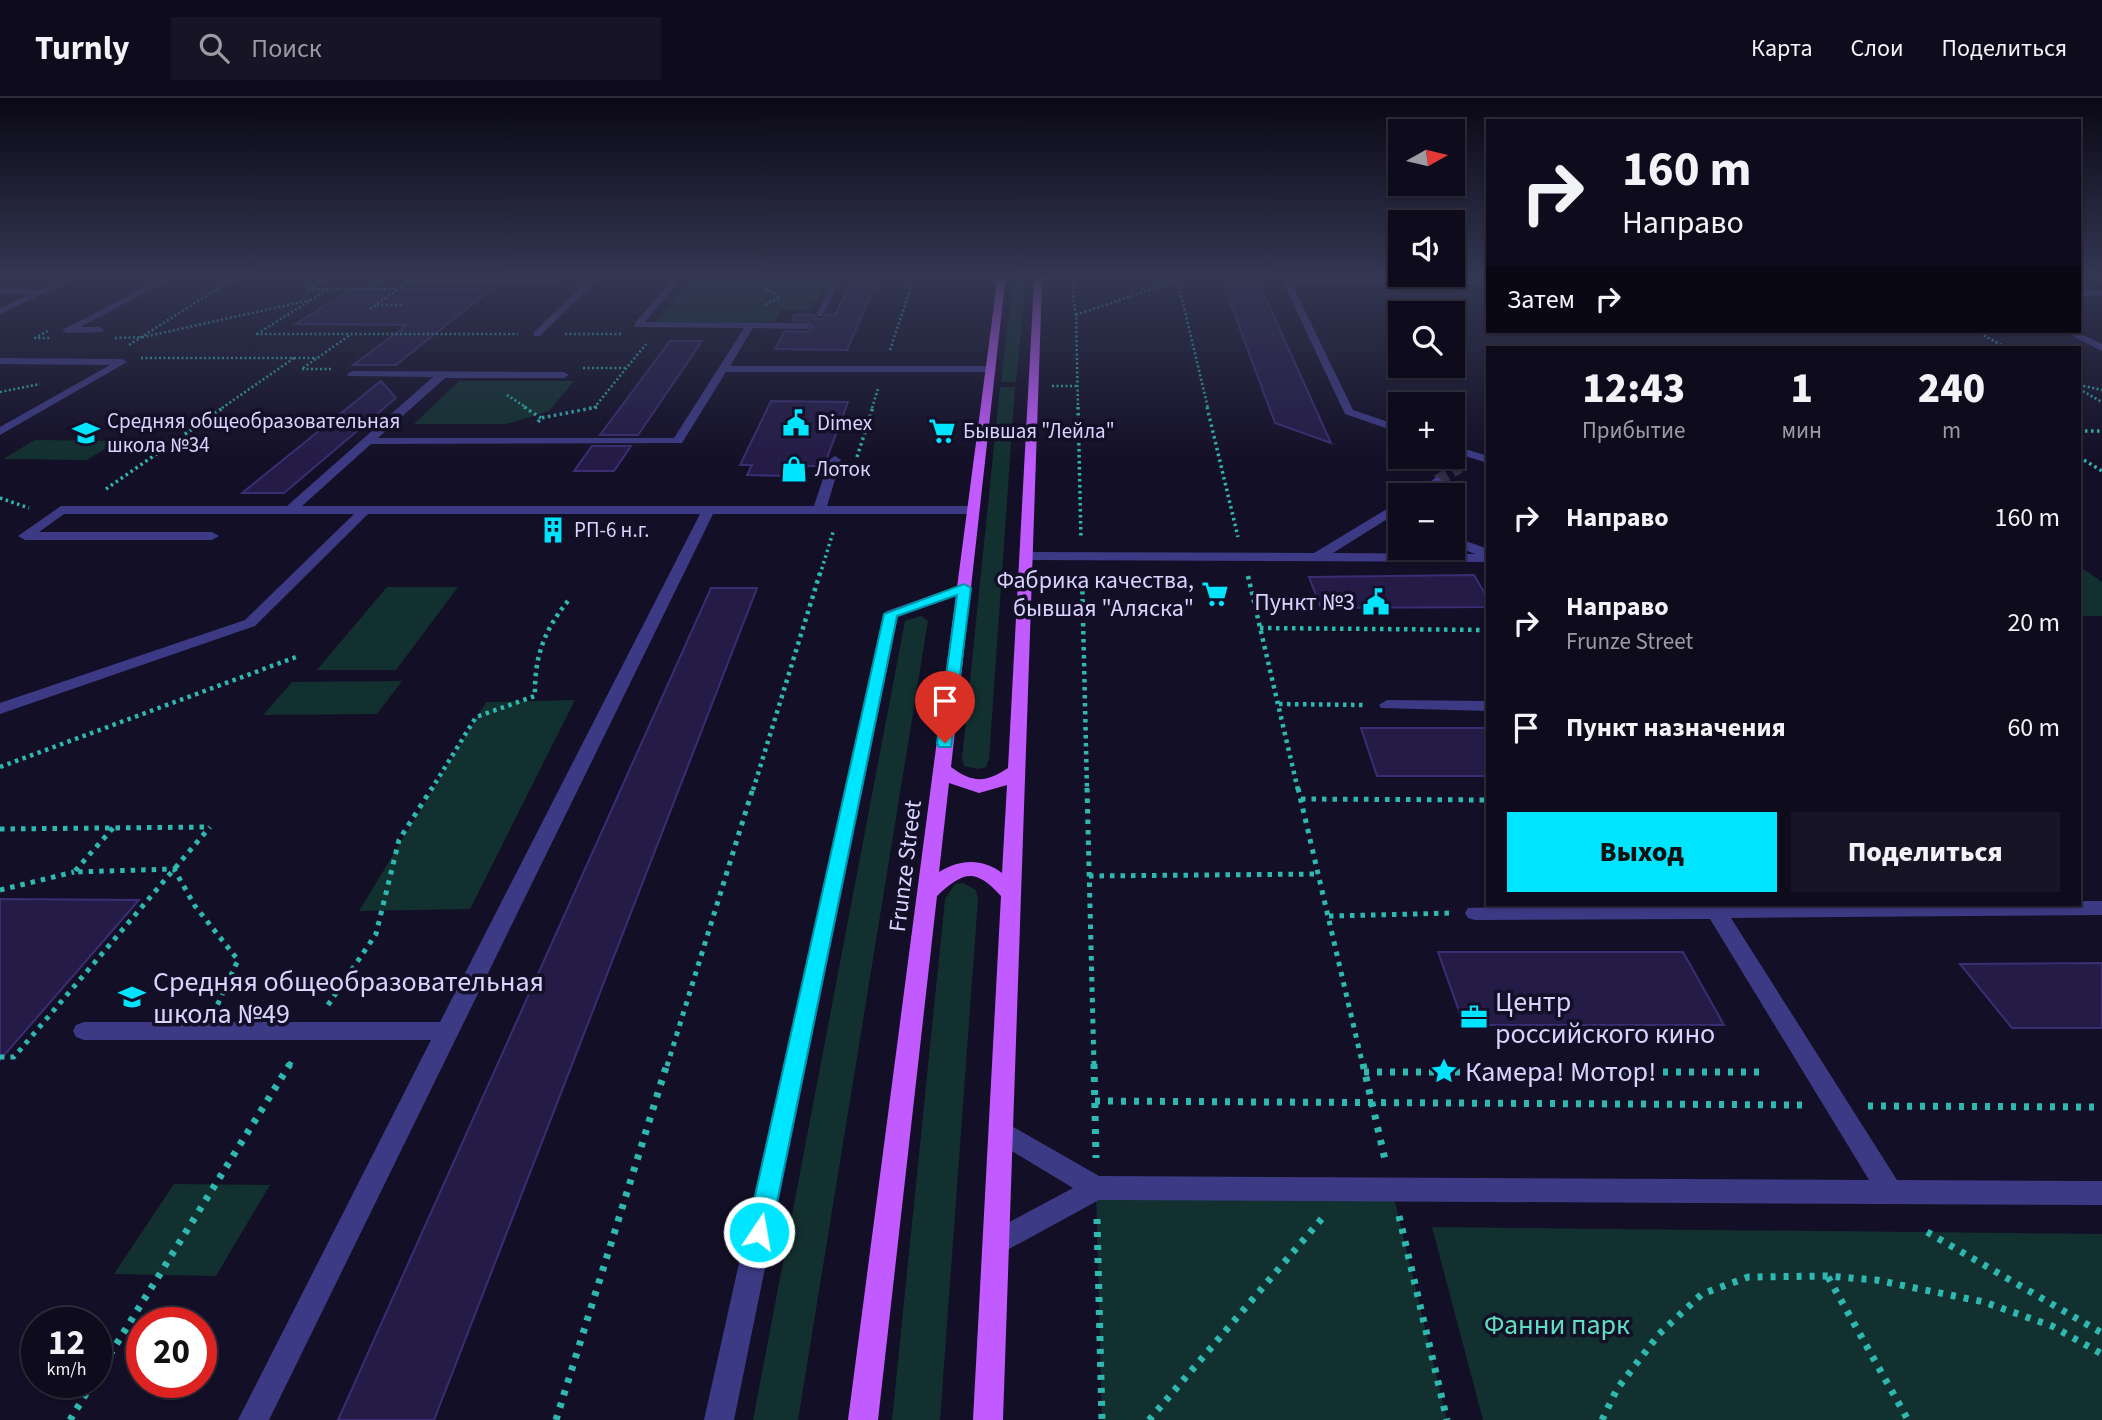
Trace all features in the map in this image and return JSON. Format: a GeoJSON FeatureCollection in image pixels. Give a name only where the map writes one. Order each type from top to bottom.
{"type":"FeatureCollection","features":[{"type":"Feature","properties":{"kind":"main road","name":"Frunze Street"},"geometry":{"type":"LineString","coordinates":[[863,1420],[995,340]]}},
{"type":"Feature","properties":{"kind":"main road"},"geometry":{"type":"LineString","coordinates":[[988,1420],[1035,340]]}},
{"type":"Feature","properties":{"kind":"main road"},"geometry":{"type":"LineString","coordinates":[[942,769],[957,782],[979,787],[1001,782],[1017,770]]}},
{"type":"Feature","properties":{"kind":"main road"},"geometry":{"type":"LineString","coordinates":[[927,893],[946,874],[970,867],[996,876],[1011,894]]}},
{"type":"Feature","properties":{"kind":"street"},"geometry":{"type":"LineString","coordinates":[[369,441],[678,441],[739,340]]}},
{"type":"Feature","properties":{"kind":"street"},"geometry":{"type":"LineString","coordinates":[[1314,340],[1349,412],[1388,426]]}},
{"type":"Feature","properties":{"kind":"street"},"geometry":{"type":"LineString","coordinates":[[2085,340],[2102,348]]}},
{"type":"Feature","properties":{"kind":"street"},"geometry":{"type":"LineString","coordinates":[[0,361],[122,362],[0,432]]}},
{"type":"Feature","properties":{"kind":"street"},"geometry":{"type":"LineString","coordinates":[[722,369],[991,369]]}},
{"type":"Feature","properties":{"kind":"street"},"geometry":{"type":"LineString","coordinates":[[783,384],[790,369]]}},
{"type":"Feature","properties":{"kind":"street"},"geometry":{"type":"LineString","coordinates":[[352,374],[564,375]]}},
{"type":"Feature","properties":{"kind":"street"},"geometry":{"type":"LineString","coordinates":[[290,510],[443,374]]}},
{"type":"Feature","properties":{"kind":"street"},"geometry":{"type":"LineString","coordinates":[[1465,452],[1482,458]]}},
{"type":"Feature","properties":{"kind":"street"},"geometry":{"type":"LineString","coordinates":[[1465,465],[1482,458]]}},
{"type":"Feature","properties":{"kind":"street"},"geometry":{"type":"LineString","coordinates":[[819,510],[835,460]]}},
{"type":"Feature","properties":{"kind":"street"},"geometry":{"type":"LineString","coordinates":[[212,536],[25,536],[61,510],[973,510]]}},
{"type":"Feature","properties":{"kind":"street"},"geometry":{"type":"LineString","coordinates":[[0,709],[250,623],[365,510]]}},
{"type":"Feature","properties":{"kind":"street"},"geometry":{"type":"LineString","coordinates":[[253,1420],[708,510]]}},
{"type":"Feature","properties":{"kind":"street"},"geometry":{"type":"LineString","coordinates":[[1316,558],[1388,519]]}},
{"type":"Feature","properties":{"kind":"street"},"geometry":{"type":"LineString","coordinates":[[1465,546],[1486,555]]}},
{"type":"Feature","properties":{"kind":"street"},"geometry":{"type":"LineString","coordinates":[[1026,556],[1486,556]]}},
{"type":"Feature","properties":{"kind":"street"},"geometry":{"type":"LineString","coordinates":[[719,1420],[891,614],[964,588]]}},
{"type":"Feature","properties":{"kind":"street"},"geometry":{"type":"LineString","coordinates":[[1387,705],[1486,706]]}},
{"type":"Feature","properties":{"kind":"street"},"geometry":{"type":"LineString","coordinates":[[1714,908],[1890,1192]]}},
{"type":"Feature","properties":{"kind":"street"},"geometry":{"type":"LineString","coordinates":[[1475,913],[1714,908],[2102,908]]}},
{"type":"Feature","properties":{"kind":"street"},"geometry":{"type":"LineString","coordinates":[[84,1031],[447,1031]]}},
{"type":"Feature","properties":{"kind":"street"},"geometry":{"type":"LineString","coordinates":[[1001,1131],[1097,1188]]}},
{"type":"Feature","properties":{"kind":"street"},"geometry":{"type":"LineString","coordinates":[[996,1243],[1097,1188],[2102,1193]]}},
{"type":"Feature","properties":{"kind":"path"},"geometry":{"type":"LineString","coordinates":[[125,348],[139,340]]}},
{"type":"Feature","properties":{"kind":"path"},"geometry":{"type":"LineString","coordinates":[[302,369],[342,340]]}},
{"type":"Feature","properties":{"kind":"path"},"geometry":{"type":"LineString","coordinates":[[596,408],[650,340]]}},
{"type":"Feature","properties":{"kind":"path"},"geometry":{"type":"LineString","coordinates":[[856,459],[894,340]]}},
{"type":"Feature","properties":{"kind":"path"},"geometry":{"type":"LineString","coordinates":[[1077,340],[1102,1420]]}},
{"type":"Feature","properties":{"kind":"path"},"geometry":{"type":"LineString","coordinates":[[1192,340],[1447,1420]]}},
{"type":"Feature","properties":{"kind":"path"},"geometry":{"type":"LineString","coordinates":[[139,358],[317,358]]}},
{"type":"Feature","properties":{"kind":"path"},"geometry":{"type":"LineString","coordinates":[[97,496],[295,358]]}},
{"type":"Feature","properties":{"kind":"path"},"geometry":{"type":"LineString","coordinates":[[2081,387],[2102,390]]}},
{"type":"Feature","properties":{"kind":"path"},"geometry":{"type":"LineString","coordinates":[[2081,388],[2102,402]]}},
{"type":"Feature","properties":{"kind":"path"},"geometry":{"type":"LineString","coordinates":[[2081,430],[2102,431]]}},
{"type":"Feature","properties":{"kind":"path"},"geometry":{"type":"LineString","coordinates":[[2081,458],[2102,471]]}},
{"type":"Feature","properties":{"kind":"path"},"geometry":{"type":"LineString","coordinates":[[0,498],[39,512]]}},
{"type":"Feature","properties":{"kind":"path"},"geometry":{"type":"LineString","coordinates":[[556,1420],[840,510]]}},
{"type":"Feature","properties":{"kind":"path"},"geometry":{"type":"LineString","coordinates":[[112,1351],[310,1031],[376,934],[399,839],[476,717],[535,696],[533,671],[542,638],[550,622],[568,601]]}},
{"type":"Feature","properties":{"kind":"path"},"geometry":{"type":"LineString","coordinates":[[1260,628],[1486,630]]}},
{"type":"Feature","properties":{"kind":"path"},"geometry":{"type":"LineString","coordinates":[[0,767],[296,657]]}},
{"type":"Feature","properties":{"kind":"path"},"geometry":{"type":"LineString","coordinates":[[1279,704],[1387,705]]}},
{"type":"Feature","properties":{"kind":"path"},"geometry":{"type":"LineString","coordinates":[[1301,799],[1486,800]]}},
{"type":"Feature","properties":{"kind":"path"},"geometry":{"type":"LineString","coordinates":[[0,830],[210,827],[14,1057],[0,1057]]}},
{"type":"Feature","properties":{"kind":"path"},"geometry":{"type":"LineString","coordinates":[[74,872],[113,828]]}},
{"type":"Feature","properties":{"kind":"path"},"geometry":{"type":"LineString","coordinates":[[0,890],[74,872],[174,869]]}},
{"type":"Feature","properties":{"kind":"path"},"geometry":{"type":"LineString","coordinates":[[174,869],[195,906],[239,960],[205,1031]]}},
{"type":"Feature","properties":{"kind":"path"},"geometry":{"type":"LineString","coordinates":[[1089,876],[1320,874]]}},
{"type":"Feature","properties":{"kind":"path"},"geometry":{"type":"LineString","coordinates":[[1329,916],[1475,913]]}},
{"type":"Feature","properties":{"kind":"path"},"geometry":{"type":"LineString","coordinates":[[1364,1072],[1765,1072]]}},
{"type":"Feature","properties":{"kind":"path"},"geometry":{"type":"LineString","coordinates":[[1095,1101],[2102,1107]]}},
{"type":"Feature","properties":{"kind":"path"},"geometry":{"type":"LineString","coordinates":[[1149,1420],[1347,1189]]}},
{"type":"Feature","properties":{"kind":"path"},"geometry":{"type":"LineString","coordinates":[[1927,1232],[2102,1333]]}},
{"type":"Feature","properties":{"kind":"path"},"geometry":{"type":"LineString","coordinates":[[1602,1420],[1617,1389],[1659,1334],[1702,1294],[1748,1278],[1828,1276],[1876,1280],[1984,1302],[2052,1326],[2102,1354]]}},
{"type":"Feature","properties":{"kind":"path"},"geometry":{"type":"LineString","coordinates":[[1828,1276],[1908,1420]]}},
{"type":"Feature","properties":{"kind":"path"},"geometry":{"type":"LineString","coordinates":[[70,1420],[83,1398]]}},
{"type":"Feature","properties":{"kind":"green space"},"geometry":{"type":"Polygon","coordinates":[[[1006,340],[1020,340],[1016,382],[1001,382],[1006,340]]]}},
{"type":"Feature","properties":{"kind":"green space"},"geometry":{"type":"Polygon","coordinates":[[[459,381],[574,381],[549,411],[506,424],[414,424],[459,381]]]}},
{"type":"Feature","properties":{"kind":"green space"},"geometry":{"type":"Polygon","coordinates":[[[1000,387],[1015,387],[989,759],[986,767],[978,769],[964,766],[962,759],[1000,387]]]}},
{"type":"Feature","properties":{"kind":"green space"},"geometry":{"type":"Polygon","coordinates":[[[35,440],[117,441],[87,460],[3,459],[35,440]]]}},
{"type":"Feature","properties":{"kind":"green space"},"geometry":{"type":"Polygon","coordinates":[[[2081,567],[2102,582],[2102,616],[2081,616],[2081,567]]]}},
{"type":"Feature","properties":{"kind":"green space"},"geometry":{"type":"Polygon","coordinates":[[[387,587],[458,587],[396,670],[317,670],[387,587]]]}},
{"type":"Feature","properties":{"kind":"green space"},"geometry":{"type":"Polygon","coordinates":[[[921,616],[928,621],[798,1420],[753,1420],[905,621],[921,616]]]}},
{"type":"Feature","properties":{"kind":"green space"},"geometry":{"type":"Polygon","coordinates":[[[402,681],[377,714],[263,715],[292,682],[402,681]]]}},
{"type":"Feature","properties":{"kind":"green space"},"geometry":{"type":"Polygon","coordinates":[[[575,700],[470,909],[359,911],[486,702],[575,700]]]}},
{"type":"Feature","properties":{"kind":"green space"},"geometry":{"type":"Polygon","coordinates":[[[963,883],[976,890],[978,899],[940,1420],[892,1420],[945,899],[955,884],[963,883]]]}},
{"type":"Feature","properties":{"kind":"green space"},"geometry":{"type":"Polygon","coordinates":[[[174,1184],[270,1185],[216,1276],[114,1274],[174,1184]]]}},
{"type":"Feature","properties":{"kind":"green space"},"geometry":{"type":"Polygon","coordinates":[[[1096,1188],[1392,1189],[1447,1420],[1102,1420],[1096,1188]]]}},
{"type":"Feature","properties":{"kind":"green space","name":"Фанни парк"},"geometry":{"type":"Polygon","coordinates":[[[1432,1227],[2102,1234],[2102,1420],[1483,1420],[1432,1227]]]}},
{"type":"Feature","properties":{"kind":"building"},"geometry":{"type":"Polygon","coordinates":[[[387,340],[428,340],[396,365],[353,365],[387,340]]]}},
{"type":"Feature","properties":{"kind":"building"},"geometry":{"type":"Polygon","coordinates":[[[780,340],[851,340],[847,350],[775,349],[780,340]]]}},
{"type":"Feature","properties":{"kind":"building"},"geometry":{"type":"Polygon","coordinates":[[[1244,340],[1285,340],[1331,443],[1275,423],[1244,340]]]}},
{"type":"Feature","properties":{"kind":"building"},"geometry":{"type":"Polygon","coordinates":[[[670,341],[702,341],[638,435],[600,435],[670,341]]]}},
{"type":"Feature","properties":{"kind":"building"},"geometry":{"type":"Polygon","coordinates":[[[381,381],[396,398],[284,493],[242,493],[381,381]]]}},
{"type":"Feature","properties":{"kind":"building"},"geometry":{"type":"Polygon","coordinates":[[[771,401],[848,402],[824,466],[791,466],[787,476],[747,475],[752,465],[740,465],[771,401]]]}},
{"type":"Feature","properties":{"kind":"building"},"geometry":{"type":"Polygon","coordinates":[[[592,446],[631,446],[614,471],[574,471],[592,446]]]}},
{"type":"Feature","properties":{"kind":"building"},"geometry":{"type":"Polygon","coordinates":[[[1474,575],[1486,596],[1486,607],[1321,608],[1309,577],[1474,575]]]}},
{"type":"Feature","properties":{"kind":"building"},"geometry":{"type":"Polygon","coordinates":[[[711,588],[757,588],[434,1420],[338,1420],[711,588]]]}},
{"type":"Feature","properties":{"kind":"building"},"geometry":{"type":"Polygon","coordinates":[[[1361,728],[1486,728],[1486,776],[1377,776],[1361,728]]]}},
{"type":"Feature","properties":{"kind":"building"},"geometry":{"type":"Polygon","coordinates":[[[0,899],[139,900],[0,1060],[0,899]]]}},
{"type":"Feature","properties":{"kind":"building"},"geometry":{"type":"Polygon","coordinates":[[[1438,952],[1683,952],[1724,1025],[1464,1025],[1438,952]]]}},
{"type":"Feature","properties":{"kind":"building"},"geometry":{"type":"Polygon","coordinates":[[[2102,963],[2102,1028],[2012,1028],[1960,964],[2102,963]]]}},
{"type":"Feature","properties":{"kind":"tunnel"},"geometry":{"type":"LineString","coordinates":[[1437,481],[1457,469]]}},
{"type":"Feature","properties":{"kind":"place","name":"Dimex"},"geometry":{"type":"Point","coordinates":[796,423]}},
{"type":"Feature","properties":{"kind":"place","name":"Бывшая \"Лейла\""},"geometry":{"type":"Point","coordinates":[942,431]}},
{"type":"Feature","properties":{"kind":"place","name":"Средняя общеобразовательная школа №34"},"geometry":{"type":"Point","coordinates":[86,433]}},
{"type":"Feature","properties":{"kind":"place","name":"Лоток"},"geometry":{"type":"Point","coordinates":[794,469]}},
{"type":"Feature","properties":{"kind":"place","name":"РП-6 н.г."},"geometry":{"type":"Point","coordinates":[553,530]}},
{"type":"Feature","properties":{"kind":"place","name":"Фабрика качества, бывшая \"Аляска\""},"geometry":{"type":"Point","coordinates":[1215,594]}},
{"type":"Feature","properties":{"kind":"place","name":"Пункт №3"},"geometry":{"type":"Point","coordinates":[1376,602]}},
{"type":"Feature","properties":{"kind":"place","name":"Средняя общеобразовательная школа №49"},"geometry":{"type":"Point","coordinates":[132,997]}},
{"type":"Feature","properties":{"kind":"place","name":"Центр российского кино"},"geometry":{"type":"Point","coordinates":[1474,1017]}},
{"type":"Feature","properties":{"kind":"place","name":"Камера! Мотор!"},"geometry":{"type":"Point","coordinates":[1444,1071]}},
{"type":"Feature","properties":{"kind":"route"},"geometry":{"type":"LineString","coordinates":[[759,1232],[891,614],[964,588],[945,743]]}}]}
